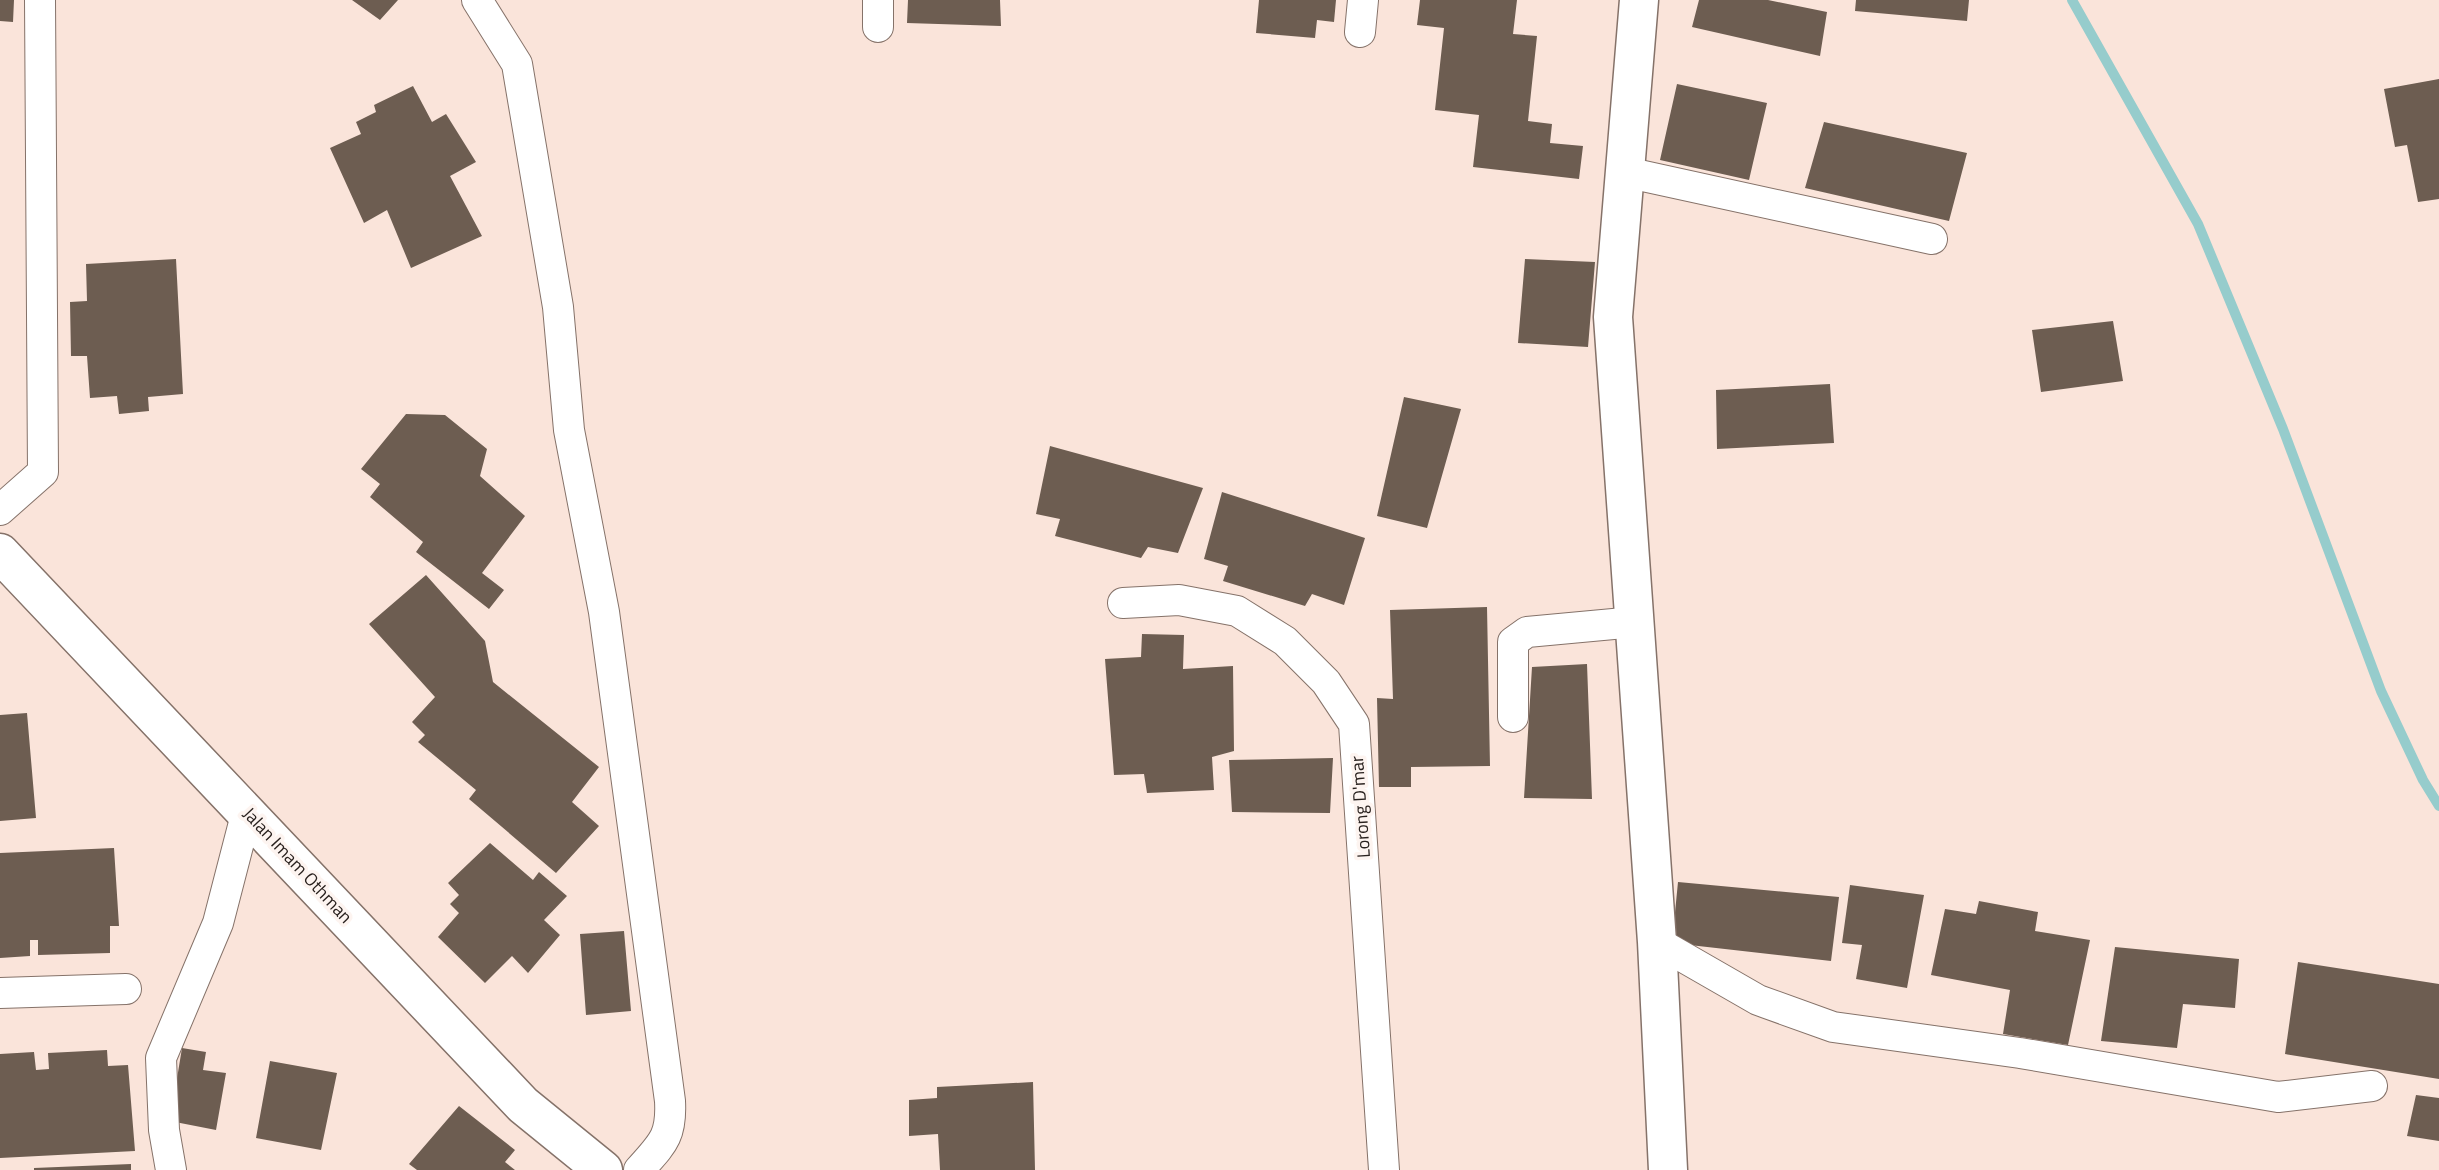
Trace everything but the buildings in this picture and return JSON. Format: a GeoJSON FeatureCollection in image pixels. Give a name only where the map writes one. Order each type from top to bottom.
{"type":"FeatureCollection","features":[{"type":"Feature","properties":{"kind":"street"},"geometry":{"type":"LineString","coordinates":[[0,510],[43,472],[40,0]]}},
{"type":"Feature","properties":{"kind":"street"},"geometry":{"type":"LineString","coordinates":[[477,0],[517,64],[558,307],[569,430],[604,612],[670,1101],[671,1123],[661,1146],[639,1170]]}},
{"type":"Feature","properties":{"kind":"street"},"geometry":{"type":"LineString","coordinates":[[1360,32],[1363,0]]}},
{"type":"Feature","properties":{"kind":"street"},"geometry":{"type":"LineString","coordinates":[[1639,0],[1613,317],[1657,942],[1668,1170]]}},
{"type":"Feature","properties":{"kind":"street"},"geometry":{"type":"LineString","coordinates":[[1625,172],[1932,239]]}},
{"type":"Feature","properties":{"kind":"street","name":"Jalan Imam Othman"},"geometry":{"type":"LineString","coordinates":[[0,553],[523,1105],[603,1170]]}},
{"type":"Feature","properties":{"kind":"street","name":"Lorong D'mar"},"geometry":{"type":"LineString","coordinates":[[1123,603],[1179,600],[1237,611],[1285,641],[1326,682],[1354,724],[1384,1170]]}},
{"type":"Feature","properties":{"kind":"street"},"geometry":{"type":"LineString","coordinates":[[1513,717],[1513,642],[1527,632],[1635,622]]}},
{"type":"Feature","properties":{"kind":"street"},"geometry":{"type":"LineString","coordinates":[[171,1170],[163,1130],[161,1058],[218,923],[247,811]]}},
{"type":"Feature","properties":{"kind":"street"},"geometry":{"type":"LineString","coordinates":[[1657,942],[1758,1000],[1833,1027],[2020,1053],[2278,1097],[2372,1086]]}},
{"type":"Feature","properties":{"kind":"street"},"geometry":{"type":"LineString","coordinates":[[0,993],[126,989]]}},
{"type":"Feature","properties":{"kind":"waterway"},"geometry":{"type":"LineString","coordinates":[[2072,0],[2198,224],[2283,429],[2381,691],[2423,780],[2439,806]]}}]}
